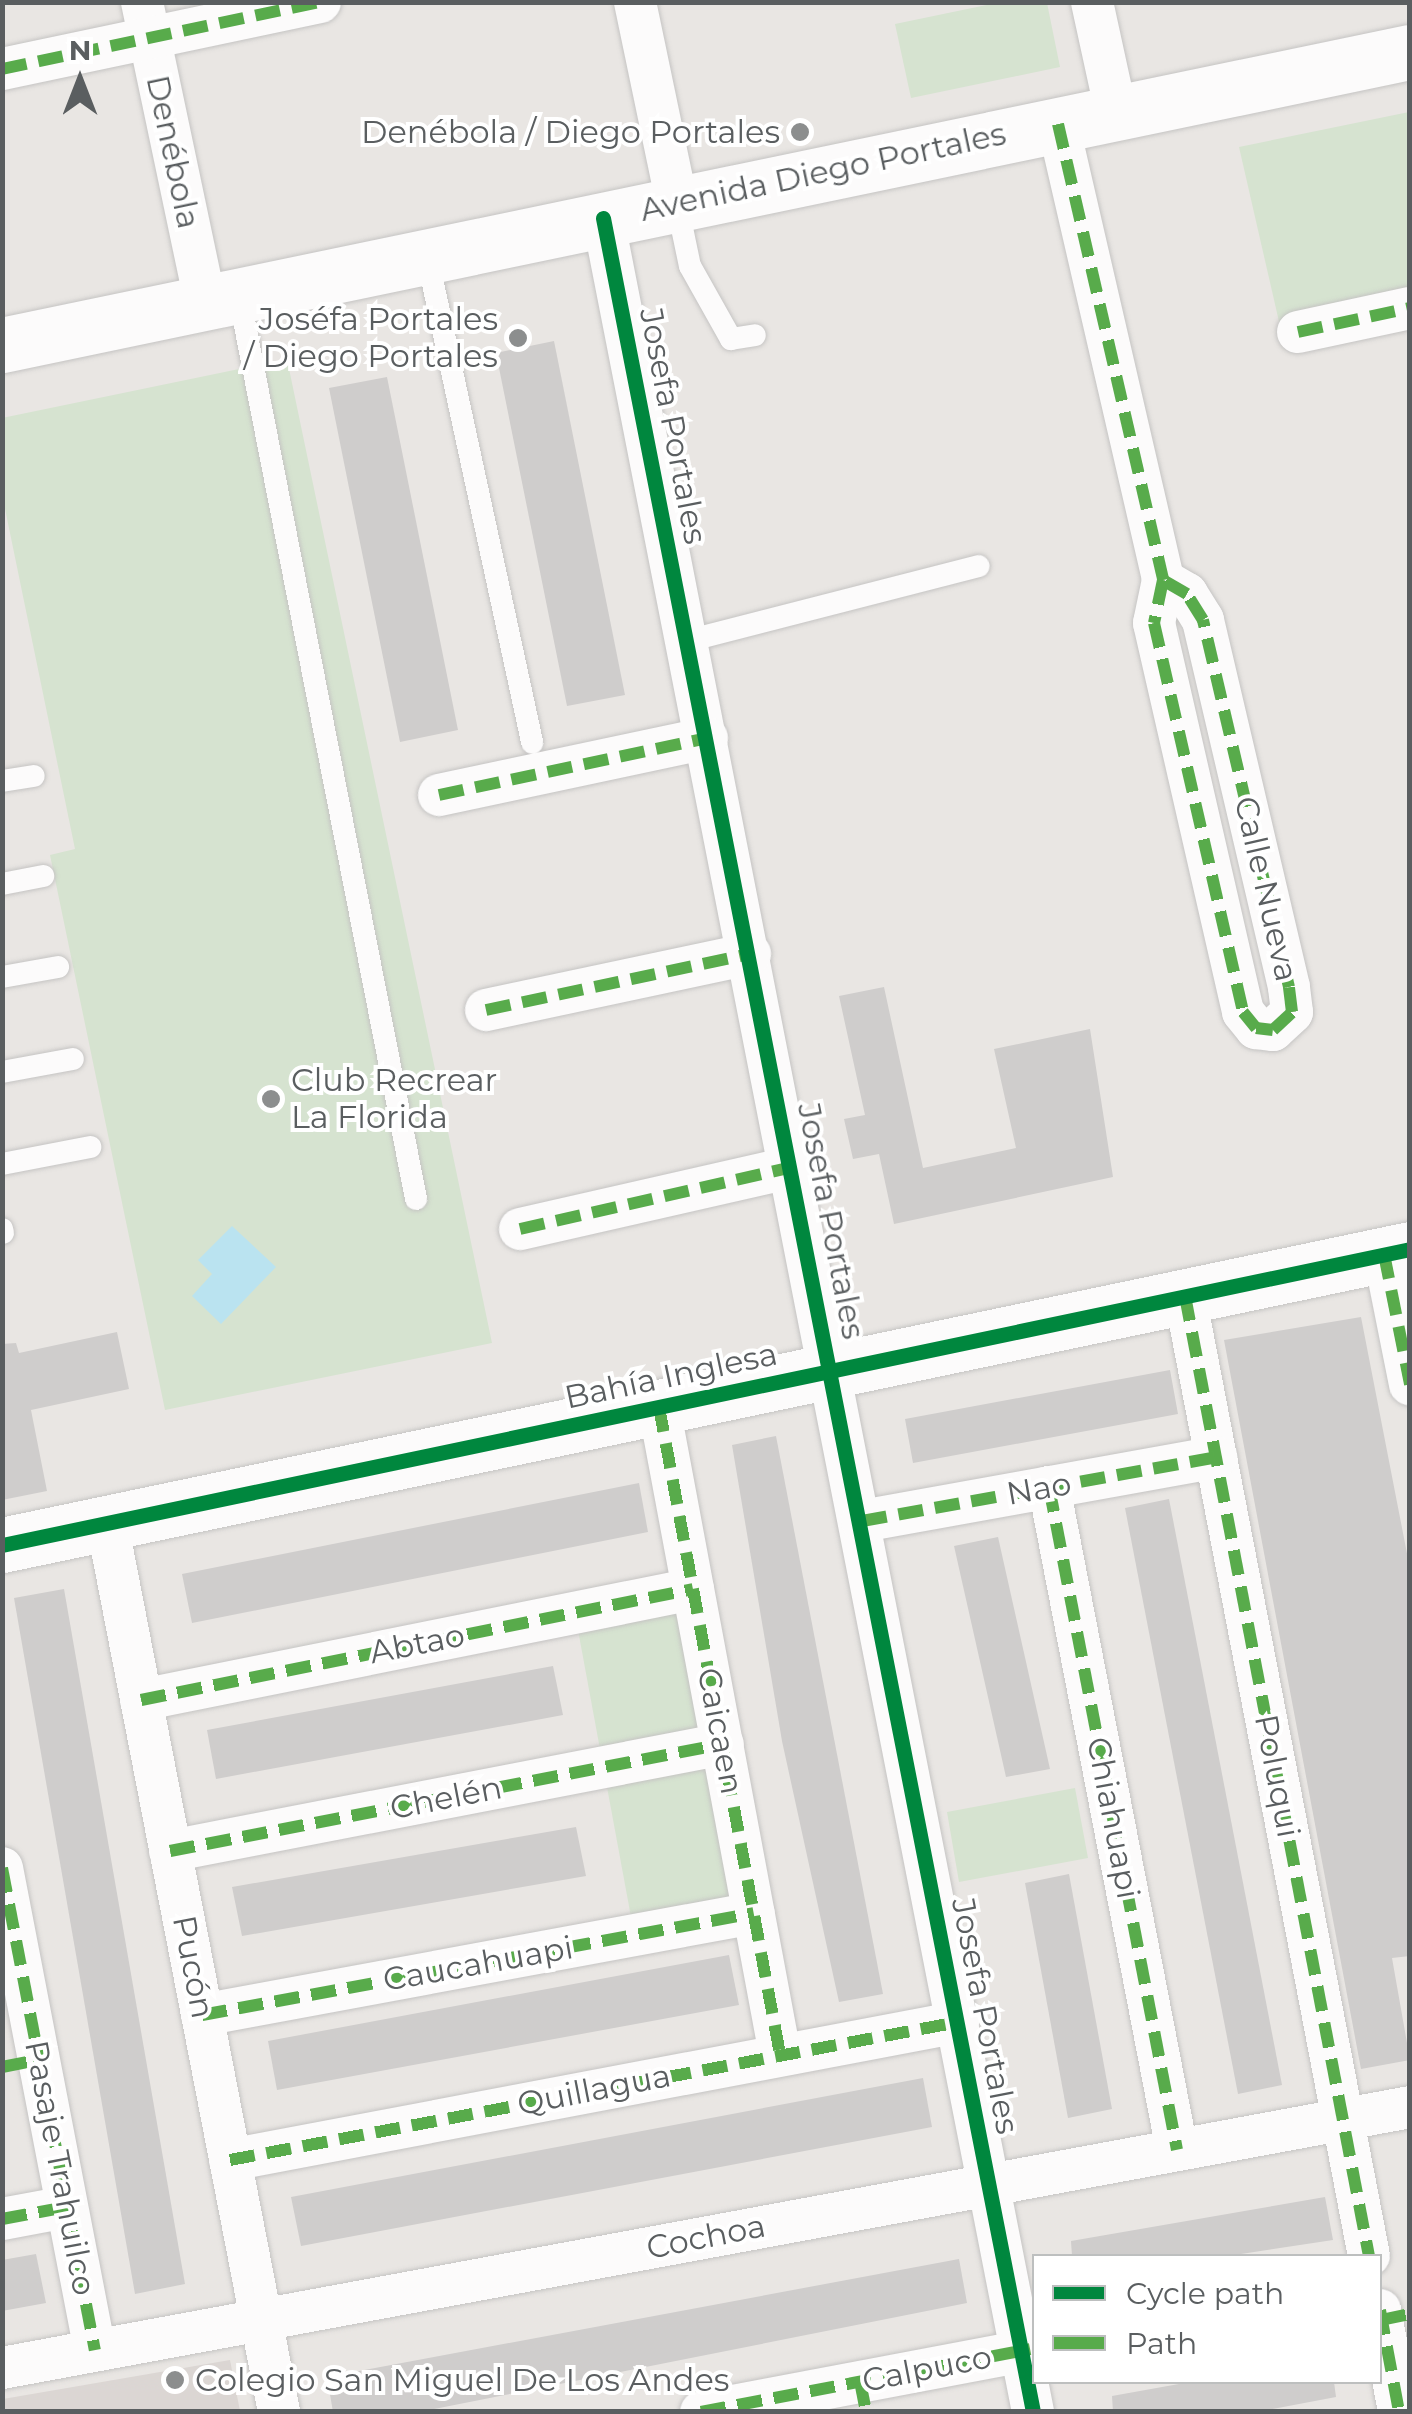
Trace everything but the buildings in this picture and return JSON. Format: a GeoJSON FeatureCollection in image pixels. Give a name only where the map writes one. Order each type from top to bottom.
{"type":"FeatureCollection","features":[{"type":"Feature","properties":{"kind":"street"},"geometry":{"type":"LineString","coordinates":[[2,69],[146,20],[320,2]]}},
{"type":"Feature","properties":{"kind":"street"},"geometry":{"type":"LineString","coordinates":[[635,2],[677,203]]}},
{"type":"Feature","properties":{"kind":"street"},"geometry":{"type":"LineString","coordinates":[[1092,2],[1116,112]]}},
{"type":"Feature","properties":{"kind":"street","name":"Denébola"},"geometry":{"type":"LineString","coordinates":[[146,20],[222,298]]}},
{"type":"Feature","properties":{"kind":"street","name":"Avenida Diego Portales"},"geometry":{"type":"LineString","coordinates":[[2,345],[1410,52]]}},
{"type":"Feature","properties":{"kind":"street","name":"Calle Nueva"},"geometry":{"type":"LineString","coordinates":[[1058,124],[1163,580],[1154,624],[1243,1012],[1256,1028],[1273,1030],[1292,1012],[1290,987],[1203,620],[1187,594],[1163,580]]}},
{"type":"Feature","properties":{"kind":"street","name":"Josefa Portales"},"geometry":{"type":"LineString","coordinates":[[603,218],[833,1370],[990,2184],[1028,2350],[1033,2412]]}},
{"type":"Feature","properties":{"kind":"street"},"geometry":{"type":"LineString","coordinates":[[1298,332],[1410,308]]}},
{"type":"Feature","properties":{"kind":"street"},"geometry":{"type":"LineString","coordinates":[[439,795],[707,738]]}},
{"type":"Feature","properties":{"kind":"street"},"geometry":{"type":"LineString","coordinates":[[486,1010],[750,954]]}},
{"type":"Feature","properties":{"kind":"street","name":"Josefa Portales"},"geometry":{"type":"LineString","coordinates":[[520,1229],[792,1167]]}},
{"type":"Feature","properties":{"kind":"street"},"geometry":{"type":"LineString","coordinates":[[1397,1251],[1410,1384]]}},
{"type":"Feature","properties":{"kind":"street","name":"Bahía Inglesa"},"geometry":{"type":"LineString","coordinates":[[2,1546],[1397,1251]]}},
{"type":"Feature","properties":{"kind":"street","name":"Poluqui"},"geometry":{"type":"LineString","coordinates":[[1185,1296],[1369,2254]]}},
{"type":"Feature","properties":{"kind":"street","name":"Caicaen"},"geometry":{"type":"LineString","coordinates":[[659,1407],[780,2054]]}},
{"type":"Feature","properties":{"kind":"street","name":"Nao"},"geometry":{"type":"LineString","coordinates":[[862,1522],[1216,1457]]}},
{"type":"Feature","properties":{"kind":"street","name":"Chiahuapi"},"geometry":{"type":"LineString","coordinates":[[1049,1487],[1177,2150]]}},
{"type":"Feature","properties":{"kind":"street","name":"Pucón"},"geometry":{"type":"LineString","coordinates":[[107,1524],[279,2412]]}},
{"type":"Feature","properties":{"kind":"street","name":"Abtao"},"geometry":{"type":"LineString","coordinates":[[141,1700],[694,1589]]}},
{"type":"Feature","properties":{"kind":"street","name":"Chelén"},"geometry":{"type":"LineString","coordinates":[[170,1851],[723,1744]]}},
{"type":"Feature","properties":{"kind":"street","name":"Pasaje Trahuilco"},"geometry":{"type":"LineString","coordinates":[[4,1889],[20,2064],[66,2207],[95,2350]]}},
{"type":"Feature","properties":{"kind":"street","name":"Caucahuapi"},"geometry":{"type":"LineString","coordinates":[[202,2015],[754,1913]]}},
{"type":"Feature","properties":{"kind":"street","name":"Quillagua"},"geometry":{"type":"LineString","coordinates":[[230,2160],[958,2022]]}},
{"type":"Feature","properties":{"kind":"street","name":"Cochoa"},"geometry":{"type":"LineString","coordinates":[[2,2368],[1410,2106]]}},
{"type":"Feature","properties":{"kind":"street"},"geometry":{"type":"LineString","coordinates":[[2,2219],[66,2207]]}},
{"type":"Feature","properties":{"kind":"street"},"geometry":{"type":"LineString","coordinates":[[1390,2315],[1399,2412]]}},
{"type":"Feature","properties":{"kind":"street","name":"Calpuco"},"geometry":{"type":"LineString","coordinates":[[717,2410],[863,2396],[1028,2350]]}},
{"type":"Feature","properties":{"kind":"lane"},"geometry":{"type":"LineString","coordinates":[[677,203],[690,266],[731,339],[754,335]]}},
{"type":"Feature","properties":{"kind":"lane"},"geometry":{"type":"LineString","coordinates":[[426,256],[532,744]]}},
{"type":"Feature","properties":{"kind":"lane"},"geometry":{"type":"LineString","coordinates":[[222,298],[416,1199]]}},
{"type":"Feature","properties":{"kind":"lane"},"geometry":{"type":"LineString","coordinates":[[687,640],[979,566]]}},
{"type":"Feature","properties":{"kind":"lane"},"geometry":{"type":"LineString","coordinates":[[2,781],[34,776]]}},
{"type":"Feature","properties":{"kind":"lane"},"geometry":{"type":"LineString","coordinates":[[2,884],[43,876]]}},
{"type":"Feature","properties":{"kind":"lane"},"geometry":{"type":"LineString","coordinates":[[2,977],[58,967]]}},
{"type":"Feature","properties":{"kind":"lane"},"geometry":{"type":"LineString","coordinates":[[2,1072],[73,1059]]}},
{"type":"Feature","properties":{"kind":"lane"},"geometry":{"type":"LineString","coordinates":[[2,1164],[90,1147]]}},
{"type":"Feature","properties":{"kind":"shaded area","name":"Colegio San Miguel De Los Andes"},"geometry":{"type":"Polygon","coordinates":[[[230,2360],[240,2411],[3,2411],[3,2399],[230,2360]]]}},
{"type":"Feature","properties":{"kind":"green space"},"geometry":{"type":"Polygon","coordinates":[[[1001,2],[1047,3],[1060,67],[911,98],[895,24],[1001,2]]]}},
{"type":"Feature","properties":{"kind":"green space"},"geometry":{"type":"Polygon","coordinates":[[[1409,112],[1409,295],[1280,326],[1239,147],[1409,112]]]}},
{"type":"Feature","properties":{"kind":"green space","name":"Club Recrear La Florida"},"geometry":{"type":"Polygon","coordinates":[[[287,359],[492,1343],[165,1410],[50,855],[75,849],[3,499],[2,418],[287,359]]]}},
{"type":"Feature","properties":{"kind":"green space"},"geometry":{"type":"Polygon","coordinates":[[[677,1612],[730,1898],[631,1917],[578,1630],[677,1612]]]}},
{"type":"Feature","properties":{"kind":"green space"},"geometry":{"type":"Polygon","coordinates":[[[1075,1788],[1088,1858],[959,1882],[947,1812],[1075,1788]]]}},
{"type":"Feature","properties":{"kind":"water"},"geometry":{"type":"Polygon","coordinates":[[[232,1226],[276,1267],[221,1324],[192,1296],[212,1274],[198,1260],[232,1226]]]}},
{"type":"Feature","properties":{"kind":"marked path"},"geometry":{"type":"LineString","coordinates":[[2,69],[320,2]]}},
{"type":"Feature","properties":{"kind":"marked path"},"geometry":{"type":"LineString","coordinates":[[1058,124],[1163,580],[1154,623],[1243,1012],[1256,1028],[1273,1030],[1292,1012],[1289,987],[1203,620],[1187,594],[1163,580]]}},
{"type":"Feature","properties":{"kind":"marked path"},"geometry":{"type":"LineString","coordinates":[[1298,332],[1410,308]]}},
{"type":"Feature","properties":{"kind":"marked path"},"geometry":{"type":"LineString","coordinates":[[439,795],[707,738]]}},
{"type":"Feature","properties":{"kind":"marked path"},"geometry":{"type":"LineString","coordinates":[[486,1010],[750,954]]}},
{"type":"Feature","properties":{"kind":"marked path"},"geometry":{"type":"LineString","coordinates":[[520,1229],[792,1167]]}},
{"type":"Feature","properties":{"kind":"marked path"},"geometry":{"type":"LineString","coordinates":[[1384,1254],[1410,1384]]}},
{"type":"Feature","properties":{"kind":"marked path"},"geometry":{"type":"LineString","coordinates":[[1185,1296],[1369,2254]]}},
{"type":"Feature","properties":{"kind":"marked path"},"geometry":{"type":"LineString","coordinates":[[659,1407],[780,2054]]}},
{"type":"Feature","properties":{"kind":"marked path"},"geometry":{"type":"LineString","coordinates":[[862,1521],[1216,1457]]}},
{"type":"Feature","properties":{"kind":"marked path"},"geometry":{"type":"LineString","coordinates":[[1049,1487],[1177,2150]]}},
{"type":"Feature","properties":{"kind":"marked path"},"geometry":{"type":"LineString","coordinates":[[141,1700],[693,1589]]}},
{"type":"Feature","properties":{"kind":"marked path"},"geometry":{"type":"LineString","coordinates":[[170,1851],[723,1744]]}},
{"type":"Feature","properties":{"kind":"marked path"},"geometry":{"type":"LineString","coordinates":[[2,1868],[95,2350]]}},
{"type":"Feature","properties":{"kind":"marked path"},"geometry":{"type":"LineString","coordinates":[[202,2015],[754,1913]]}},
{"type":"Feature","properties":{"kind":"marked path"},"geometry":{"type":"LineString","coordinates":[[230,2160],[958,2022]]}},
{"type":"Feature","properties":{"kind":"marked path"},"geometry":{"type":"LineString","coordinates":[[2,2067],[38,2060]]}},
{"type":"Feature","properties":{"kind":"marked path"},"geometry":{"type":"LineString","coordinates":[[2,2219],[66,2207]]}},
{"type":"Feature","properties":{"kind":"marked path"},"geometry":{"type":"LineString","coordinates":[[1382,2320],[1410,2314]]}},
{"type":"Feature","properties":{"kind":"marked path"},"geometry":{"type":"LineString","coordinates":[[1382,2321],[1399,2412]]}},
{"type":"Feature","properties":{"kind":"marked path"},"geometry":{"type":"LineString","coordinates":[[701,2412],[1030,2349]]}},
{"type":"Feature","properties":{"kind":"marked path"},"geometry":{"type":"LineString","coordinates":[[860,2381],[866,2412]]}},
{"type":"Feature","properties":{"kind":"cycle path"},"geometry":{"type":"LineString","coordinates":[[603,218],[1033,2412]]}},
{"type":"Feature","properties":{"kind":"cycle path"},"geometry":{"type":"LineString","coordinates":[[2,1545],[1410,1249]]}},
{"type":"Feature","properties":{"kind":"place","name":"Denébola / Diego Portales"},"geometry":{"type":"Point","coordinates":[800,132]}},
{"type":"Feature","properties":{"kind":"place","name":"Joséfa Portales / Diego Portales"},"geometry":{"type":"Point","coordinates":[518,338]}},
{"type":"Feature","properties":{"kind":"place","name":"Club Recrear La Florida"},"geometry":{"type":"Point","coordinates":[271,1099]}},
{"type":"Feature","properties":{"kind":"place","name":"Colegio San Miguel De Los Andes"},"geometry":{"type":"Point","coordinates":[175,2380]}}]}
